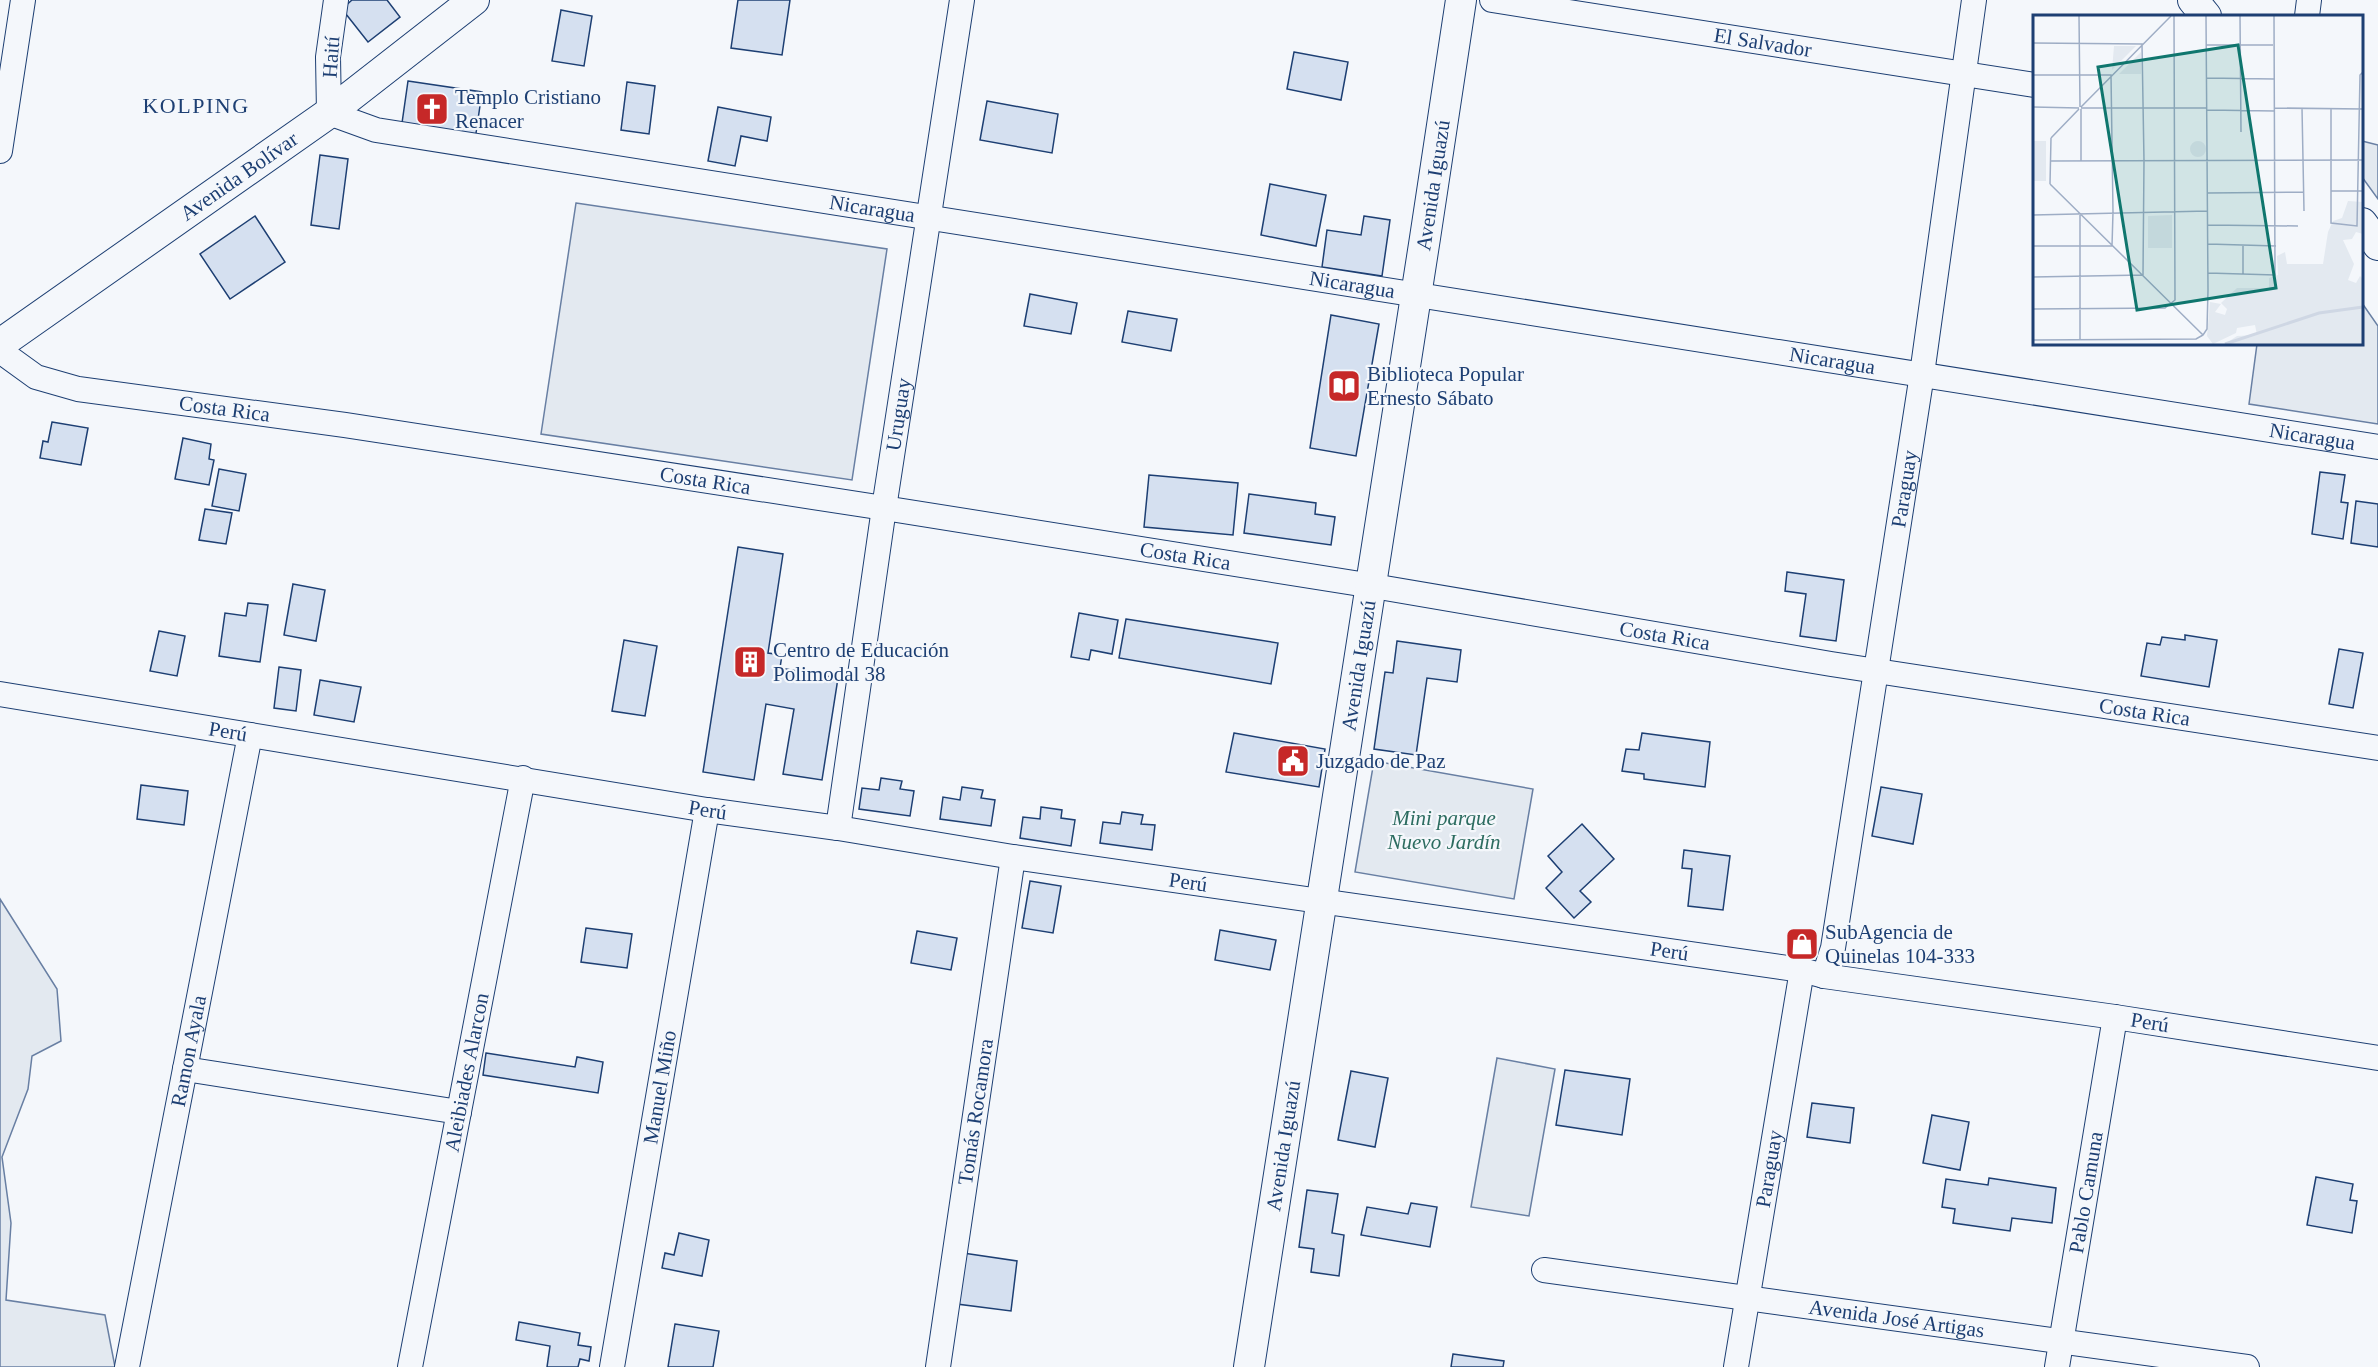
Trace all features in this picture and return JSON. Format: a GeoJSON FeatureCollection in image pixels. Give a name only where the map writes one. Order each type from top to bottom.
{"type":"FeatureCollection","features":[{"type":"Feature","properties":{"kind":"main road","name":"Avenida Bolívar"},"geometry":{"type":"LineString","coordinates":[[0,344],[329,113],[474,0]]}},
{"type":"Feature","properties":{"kind":"main road","name":"Avenida Iguazú"},"geometry":{"type":"LineString","coordinates":[[1249,1367],[1321,901],[1373,586],[1461,0]]}},
{"type":"Feature","properties":{"kind":"main road"},"geometry":{"type":"LineString","coordinates":[[2193,0],[2205,15]]}},
{"type":"Feature","properties":{"kind":"main road"},"geometry":{"type":"LineString","coordinates":[[2363,226],[2378,245]]}},
{"type":"Feature","properties":{"kind":"street"},"geometry":{"type":"LineString","coordinates":[[0,150],[23,0]]}},
{"type":"Feature","properties":{"kind":"street","name":"Haití"},"geometry":{"type":"LineString","coordinates":[[329,113],[328,57],[336,0]]}},
{"type":"Feature","properties":{"kind":"street","name":"Uruguay"},"geometry":{"type":"LineString","coordinates":[[838,828],[884,508],[962,0]]}},
{"type":"Feature","properties":{"kind":"street","name":"El Salvador"},"geometry":{"type":"LineString","coordinates":[[1492,0],[1963,72],[2033,85]]}},
{"type":"Feature","properties":{"kind":"street","name":"Paraguay"},"geometry":{"type":"LineString","coordinates":[[1736,1367],[1813,973],[1833,948],[1922,374],[1974,0]]}},
{"type":"Feature","properties":{"kind":"street"},"geometry":{"type":"LineString","coordinates":[[2307,15],[2309,0]]}},
{"type":"Feature","properties":{"kind":"street","name":"Nicaragua"},"geometry":{"type":"LineString","coordinates":[[329,113],[376,130],[2378,447]]}},
{"type":"Feature","properties":{"kind":"street","name":"Costa Rica"},"geometry":{"type":"LineString","coordinates":[[0,351],[36,377],[78,389],[345,425],[884,508],[1373,586],[1875,671],[2378,748]]}},
{"type":"Feature","properties":{"kind":"street","name":"Perú"},"geometry":{"type":"LineString","coordinates":[[0,694],[707,810],[838,828],[1013,857],[2115,1017],[2378,1058]]}},
{"type":"Feature","properties":{"kind":"street","name":"Ramon Ayala"},"geometry":{"type":"LineString","coordinates":[[127,1367],[250,735]]}},
{"type":"Feature","properties":{"kind":"street","name":"Aleibiades Alarcon"},"geometry":{"type":"LineString","coordinates":[[410,1367],[522,778]]}},
{"type":"Feature","properties":{"kind":"street","name":"Manuel Miño"},"geometry":{"type":"LineString","coordinates":[[612,1367],[707,810]]}},
{"type":"Feature","properties":{"kind":"street","name":"Tomás Rocamora"},"geometry":{"type":"LineString","coordinates":[[938,1367],[1013,857]]}},
{"type":"Feature","properties":{"kind":"street","name":"Pablo Camuna"},"geometry":{"type":"LineString","coordinates":[[2057,1367],[2115,1017]]}},
{"type":"Feature","properties":{"kind":"street"},"geometry":{"type":"LineString","coordinates":[[185,1069],[459,1112]]}},
{"type":"Feature","properties":{"kind":"street","name":"Avenida José Artigas"},"geometry":{"type":"LineString","coordinates":[[1544,1270],[2247,1367]]}},
{"type":"Feature","properties":{"kind":"green space"},"geometry":{"type":"Polygon","coordinates":[[[2363,141],[2378,145],[2378,199],[2363,178],[2363,141]]]}},
{"type":"Feature","properties":{"kind":"green space"},"geometry":{"type":"Polygon","coordinates":[[[576,203],[887,249],[852,480],[541,434],[576,203]]]}},
{"type":"Feature","properties":{"kind":"green space"},"geometry":{"type":"Polygon","coordinates":[[[2363,304],[2378,326],[2378,424],[2249,404],[2257,345],[2363,345],[2363,304]]]}},
{"type":"Feature","properties":{"kind":"green space","name":"Mini parque Nuevo Jardín"},"geometry":{"type":"Polygon","coordinates":[[[1374,761],[1533,789],[1514,899],[1355,872],[1374,761]]]}},
{"type":"Feature","properties":{"kind":"green space"},"geometry":{"type":"Polygon","coordinates":[[[0,899],[57,989],[61,1041],[32,1056],[28,1089],[2,1157],[11,1223],[6,1300],[105,1315],[115,1367],[0,1367],[0,899]]]}},
{"type":"Feature","properties":{"kind":"green space"},"geometry":{"type":"Polygon","coordinates":[[[1497,1058],[1555,1069],[1529,1216],[1471,1207],[1497,1058]]]}},
{"type":"Feature","properties":{"kind":"building"},"geometry":{"type":"Polygon","coordinates":[[[352,0],[387,0],[400,17],[368,42],[342,9],[352,0]]]}},
{"type":"Feature","properties":{"kind":"building"},"geometry":{"type":"Polygon","coordinates":[[[738,0],[790,0],[782,55],[731,48],[738,0]]]}},
{"type":"Feature","properties":{"kind":"building"},"geometry":{"type":"Polygon","coordinates":[[[561,10],[592,16],[584,66],[552,61],[561,10]]]}},
{"type":"Feature","properties":{"kind":"building"},"geometry":{"type":"Polygon","coordinates":[[[1294,52],[1348,62],[1341,100],[1287,89],[1294,52]]]}},
{"type":"Feature","properties":{"kind":"building"},"geometry":{"type":"Polygon","coordinates":[[[408,81],[482,92],[475,140],[401,130],[408,81]]]}},
{"type":"Feature","properties":{"kind":"building"},"geometry":{"type":"Polygon","coordinates":[[[627,82],[655,86],[649,134],[621,130],[627,82]]]}},
{"type":"Feature","properties":{"kind":"building"},"geometry":{"type":"Polygon","coordinates":[[[987,101],[1058,114],[1052,153],[980,140],[987,101]]]}},
{"type":"Feature","properties":{"kind":"building"},"geometry":{"type":"Polygon","coordinates":[[[718,107],[771,117],[767,141],[741,136],[735,166],[708,161],[718,107]]]}},
{"type":"Feature","properties":{"kind":"building"},"geometry":{"type":"Polygon","coordinates":[[[320,155],[348,159],[339,229],[311,225],[320,155]]]}},
{"type":"Feature","properties":{"kind":"building"},"geometry":{"type":"Polygon","coordinates":[[[1270,184],[1326,195],[1316,246],[1261,235],[1270,184]]]}},
{"type":"Feature","properties":{"kind":"building"},"geometry":{"type":"Polygon","coordinates":[[[255,216],[285,262],[230,299],[200,254],[255,216]]]}},
{"type":"Feature","properties":{"kind":"building"},"geometry":{"type":"Polygon","coordinates":[[[1364,216],[1390,220],[1382,276],[1322,267],[1327,230],[1361,235],[1364,216]]]}},
{"type":"Feature","properties":{"kind":"building"},"geometry":{"type":"Polygon","coordinates":[[[1030,294],[1077,303],[1071,334],[1024,326],[1030,294]]]}},
{"type":"Feature","properties":{"kind":"building"},"geometry":{"type":"Polygon","coordinates":[[[1128,311],[1177,319],[1171,351],[1122,342],[1128,311]]]}},
{"type":"Feature","properties":{"kind":"building","name":"Biblioteca Popular Ernesto Sábato"},"geometry":{"type":"Polygon","coordinates":[[[1331,315],[1379,324],[1356,456],[1310,448],[1331,315]]]}},
{"type":"Feature","properties":{"kind":"building"},"geometry":{"type":"Polygon","coordinates":[[[52,422],[88,428],[81,465],[40,458],[43,441],[48,442],[52,422]]]}},
{"type":"Feature","properties":{"kind":"building"},"geometry":{"type":"Polygon","coordinates":[[[183,438],[211,444],[209,459],[214,460],[209,485],[175,479],[183,438]]]}},
{"type":"Feature","properties":{"kind":"building"},"geometry":{"type":"Polygon","coordinates":[[[219,469],[246,474],[239,511],[212,506],[219,469]]]}},
{"type":"Feature","properties":{"kind":"building"},"geometry":{"type":"Polygon","coordinates":[[[2320,472],[2345,475],[2341,502],[2348,503],[2343,539],[2312,534],[2320,472]]]}},
{"type":"Feature","properties":{"kind":"building"},"geometry":{"type":"Polygon","coordinates":[[[1149,475],[1238,483],[1233,535],[1144,527],[1149,475]]]}},
{"type":"Feature","properties":{"kind":"building"},"geometry":{"type":"Polygon","coordinates":[[[1249,494],[1316,503],[1315,514],[1335,517],[1331,545],[1244,533],[1249,494]]]}},
{"type":"Feature","properties":{"kind":"building"},"geometry":{"type":"Polygon","coordinates":[[[2356,501],[2378,504],[2378,547],[2351,543],[2356,501]]]}},
{"type":"Feature","properties":{"kind":"building"},"geometry":{"type":"Polygon","coordinates":[[[205,509],[232,513],[226,544],[199,540],[205,509]]]}},
{"type":"Feature","properties":{"kind":"building","name":"Centro de Educación Polimodal 38"},"geometry":{"type":"Polygon","coordinates":[[[738,547],[783,554],[768,653],[782,655],[780,668],[838,678],[822,780],[783,774],[794,709],[766,704],[754,780],[703,772],[738,547]]]}},
{"type":"Feature","properties":{"kind":"building"},"geometry":{"type":"Polygon","coordinates":[[[1787,572],[1844,580],[1836,641],[1800,636],[1806,594],[1785,591],[1787,572]]]}},
{"type":"Feature","properties":{"kind":"building"},"geometry":{"type":"Polygon","coordinates":[[[293,584],[325,590],[316,641],[284,635],[293,584]]]}},
{"type":"Feature","properties":{"kind":"building"},"geometry":{"type":"Polygon","coordinates":[[[248,603],[268,605],[260,662],[219,656],[225,613],[246,616],[248,603]]]}},
{"type":"Feature","properties":{"kind":"building"},"geometry":{"type":"Polygon","coordinates":[[[1079,613],[1118,620],[1112,654],[1091,650],[1089,660],[1071,657],[1079,613]]]}},
{"type":"Feature","properties":{"kind":"building"},"geometry":{"type":"Polygon","coordinates":[[[1126,619],[1278,643],[1271,684],[1119,658],[1126,619]]]}},
{"type":"Feature","properties":{"kind":"building"},"geometry":{"type":"Polygon","coordinates":[[[159,631],[185,636],[177,676],[150,671],[159,631]]]}},
{"type":"Feature","properties":{"kind":"building"},"geometry":{"type":"Polygon","coordinates":[[[2185,635],[2217,640],[2209,687],[2141,676],[2147,643],[2160,645],[2162,637],[2185,640],[2185,635]]]}},
{"type":"Feature","properties":{"kind":"building"},"geometry":{"type":"Polygon","coordinates":[[[624,640],[657,646],[645,716],[612,711],[624,640]]]}},
{"type":"Feature","properties":{"kind":"building"},"geometry":{"type":"Polygon","coordinates":[[[1397,641],[1461,650],[1457,682],[1427,678],[1416,755],[1374,749],[1385,672],[1393,673],[1397,641]]]}},
{"type":"Feature","properties":{"kind":"building"},"geometry":{"type":"Polygon","coordinates":[[[2339,649],[2363,653],[2353,708],[2329,704],[2339,649]]]}},
{"type":"Feature","properties":{"kind":"building"},"geometry":{"type":"Polygon","coordinates":[[[279,667],[301,670],[296,711],[274,708],[279,667]]]}},
{"type":"Feature","properties":{"kind":"building"},"geometry":{"type":"Polygon","coordinates":[[[320,680],[361,687],[354,722],[314,715],[320,680]]]}},
{"type":"Feature","properties":{"kind":"building"},"geometry":{"type":"Polygon","coordinates":[[[1234,733],[1325,749],[1319,787],[1226,772],[1234,733]]]}},
{"type":"Feature","properties":{"kind":"building"},"geometry":{"type":"Polygon","coordinates":[[[1642,733],[1710,742],[1705,787],[1644,779],[1644,774],[1622,771],[1626,749],[1639,750],[1642,733]]]}},
{"type":"Feature","properties":{"kind":"building"},"geometry":{"type":"Polygon","coordinates":[[[881,778],[902,781],[900,789],[914,791],[910,816],[859,809],[862,788],[879,790],[881,778]]]}},
{"type":"Feature","properties":{"kind":"building"},"geometry":{"type":"Polygon","coordinates":[[[141,785],[188,791],[184,825],[137,819],[141,785]]]}},
{"type":"Feature","properties":{"kind":"building"},"geometry":{"type":"Polygon","coordinates":[[[962,787],[983,790],[981,798],[995,800],[991,826],[940,819],[943,797],[960,800],[962,787]]]}},
{"type":"Feature","properties":{"kind":"building"},"geometry":{"type":"Polygon","coordinates":[[[1881,787],[1922,794],[1913,844],[1872,836],[1881,787]]]}},
{"type":"Feature","properties":{"kind":"building"},"geometry":{"type":"Polygon","coordinates":[[[1041,807],[1062,810],[1061,818],[1075,820],[1071,846],[1020,838],[1023,817],[1040,819],[1041,807]]]}},
{"type":"Feature","properties":{"kind":"building"},"geometry":{"type":"Polygon","coordinates":[[[1122,812],[1143,815],[1141,824],[1155,825],[1152,850],[1100,843],[1103,822],[1120,824],[1122,812]]]}},
{"type":"Feature","properties":{"kind":"building"},"geometry":{"type":"Polygon","coordinates":[[[1582,824],[1614,859],[1580,891],[1591,902],[1574,918],[1546,888],[1562,872],[1548,856],[1582,824]]]}},
{"type":"Feature","properties":{"kind":"building"},"geometry":{"type":"Polygon","coordinates":[[[1684,850],[1730,856],[1723,910],[1688,906],[1692,869],[1682,868],[1684,850]]]}},
{"type":"Feature","properties":{"kind":"building"},"geometry":{"type":"Polygon","coordinates":[[[1030,881],[1061,886],[1053,933],[1022,928],[1030,881]]]}},
{"type":"Feature","properties":{"kind":"building"},"geometry":{"type":"Polygon","coordinates":[[[586,928],[632,934],[627,968],[581,962],[586,928]]]}},
{"type":"Feature","properties":{"kind":"building"},"geometry":{"type":"Polygon","coordinates":[[[1220,930],[1276,940],[1270,970],[1215,960],[1220,930]]]}},
{"type":"Feature","properties":{"kind":"building"},"geometry":{"type":"Polygon","coordinates":[[[917,931],[957,938],[951,970],[911,963],[917,931]]]}},
{"type":"Feature","properties":{"kind":"building"},"geometry":{"type":"Polygon","coordinates":[[[486,1053],[575,1067],[577,1057],[603,1062],[598,1093],[483,1075],[486,1053]]]}},
{"type":"Feature","properties":{"kind":"building"},"geometry":{"type":"Polygon","coordinates":[[[1565,1070],[1630,1079],[1622,1135],[1556,1125],[1565,1070]]]}},
{"type":"Feature","properties":{"kind":"building"},"geometry":{"type":"Polygon","coordinates":[[[1351,1071],[1388,1078],[1375,1147],[1338,1140],[1351,1071]]]}},
{"type":"Feature","properties":{"kind":"building"},"geometry":{"type":"Polygon","coordinates":[[[1812,1103],[1854,1108],[1850,1143],[1807,1137],[1812,1103]]]}},
{"type":"Feature","properties":{"kind":"building"},"geometry":{"type":"Polygon","coordinates":[[[1932,1115],[1969,1122],[1960,1170],[1923,1163],[1932,1115]]]}},
{"type":"Feature","properties":{"kind":"building"},"geometry":{"type":"Polygon","coordinates":[[[2316,1177],[2353,1184],[2350,1200],[2357,1201],[2352,1233],[2307,1225],[2316,1177]]]}},
{"type":"Feature","properties":{"kind":"building"},"geometry":{"type":"Polygon","coordinates":[[[1989,1178],[2056,1188],[2052,1223],[2012,1218],[2010,1231],[1953,1223],[1955,1209],[1942,1207],[1946,1179],[1988,1185],[1989,1178]]]}},
{"type":"Feature","properties":{"kind":"building"},"geometry":{"type":"Polygon","coordinates":[[[1307,1190],[1338,1194],[1332,1233],[1344,1235],[1339,1276],[1311,1272],[1314,1249],[1299,1247],[1307,1190]]]}},
{"type":"Feature","properties":{"kind":"building"},"geometry":{"type":"Polygon","coordinates":[[[1411,1203],[1437,1207],[1430,1247],[1361,1235],[1367,1207],[1408,1214],[1411,1203]]]}},
{"type":"Feature","properties":{"kind":"building"},"geometry":{"type":"Polygon","coordinates":[[[679,1233],[709,1240],[702,1276],[662,1268],[665,1253],[674,1255],[679,1233]]]}},
{"type":"Feature","properties":{"kind":"building"},"geometry":{"type":"Polygon","coordinates":[[[963,1253],[1017,1261],[1011,1311],[957,1304],[963,1253]]]}},
{"type":"Feature","properties":{"kind":"building"},"geometry":{"type":"Polygon","coordinates":[[[519,1322],[580,1333],[578,1345],[591,1347],[589,1361],[580,1359],[578,1367],[547,1367],[550,1346],[516,1340],[519,1322]]]}},
{"type":"Feature","properties":{"kind":"building"},"geometry":{"type":"Polygon","coordinates":[[[675,1324],[719,1331],[713,1367],[668,1367],[675,1324]]]}},
{"type":"Feature","properties":{"kind":"building"},"geometry":{"type":"Polygon","coordinates":[[[1453,1354],[1504,1361],[1503,1367],[1451,1367],[1453,1354]]]}},
{"type":"Feature","properties":{"kind":"place","name":"Templo Cristiano Renacer"},"geometry":{"type":"Point","coordinates":[432,109]}},
{"type":"Feature","properties":{"kind":"place","name":"Biblioteca Popular Ernesto Sábato"},"geometry":{"type":"Point","coordinates":[1344,386]}},
{"type":"Feature","properties":{"kind":"place","name":"Centro de Educación Polimodal 38"},"geometry":{"type":"Point","coordinates":[750,662]}},
{"type":"Feature","properties":{"kind":"place","name":"Juzgado de Paz"},"geometry":{"type":"Point","coordinates":[1293,761]}},
{"type":"Feature","properties":{"kind":"place","name":"SubAgencia de Quinelas 104-333"},"geometry":{"type":"Point","coordinates":[1802,944]}},
{"type":"Feature","properties":{"kind":"district","name":"KOLPING"},"geometry":{"type":"Point","coordinates":[196,105]}}]}
